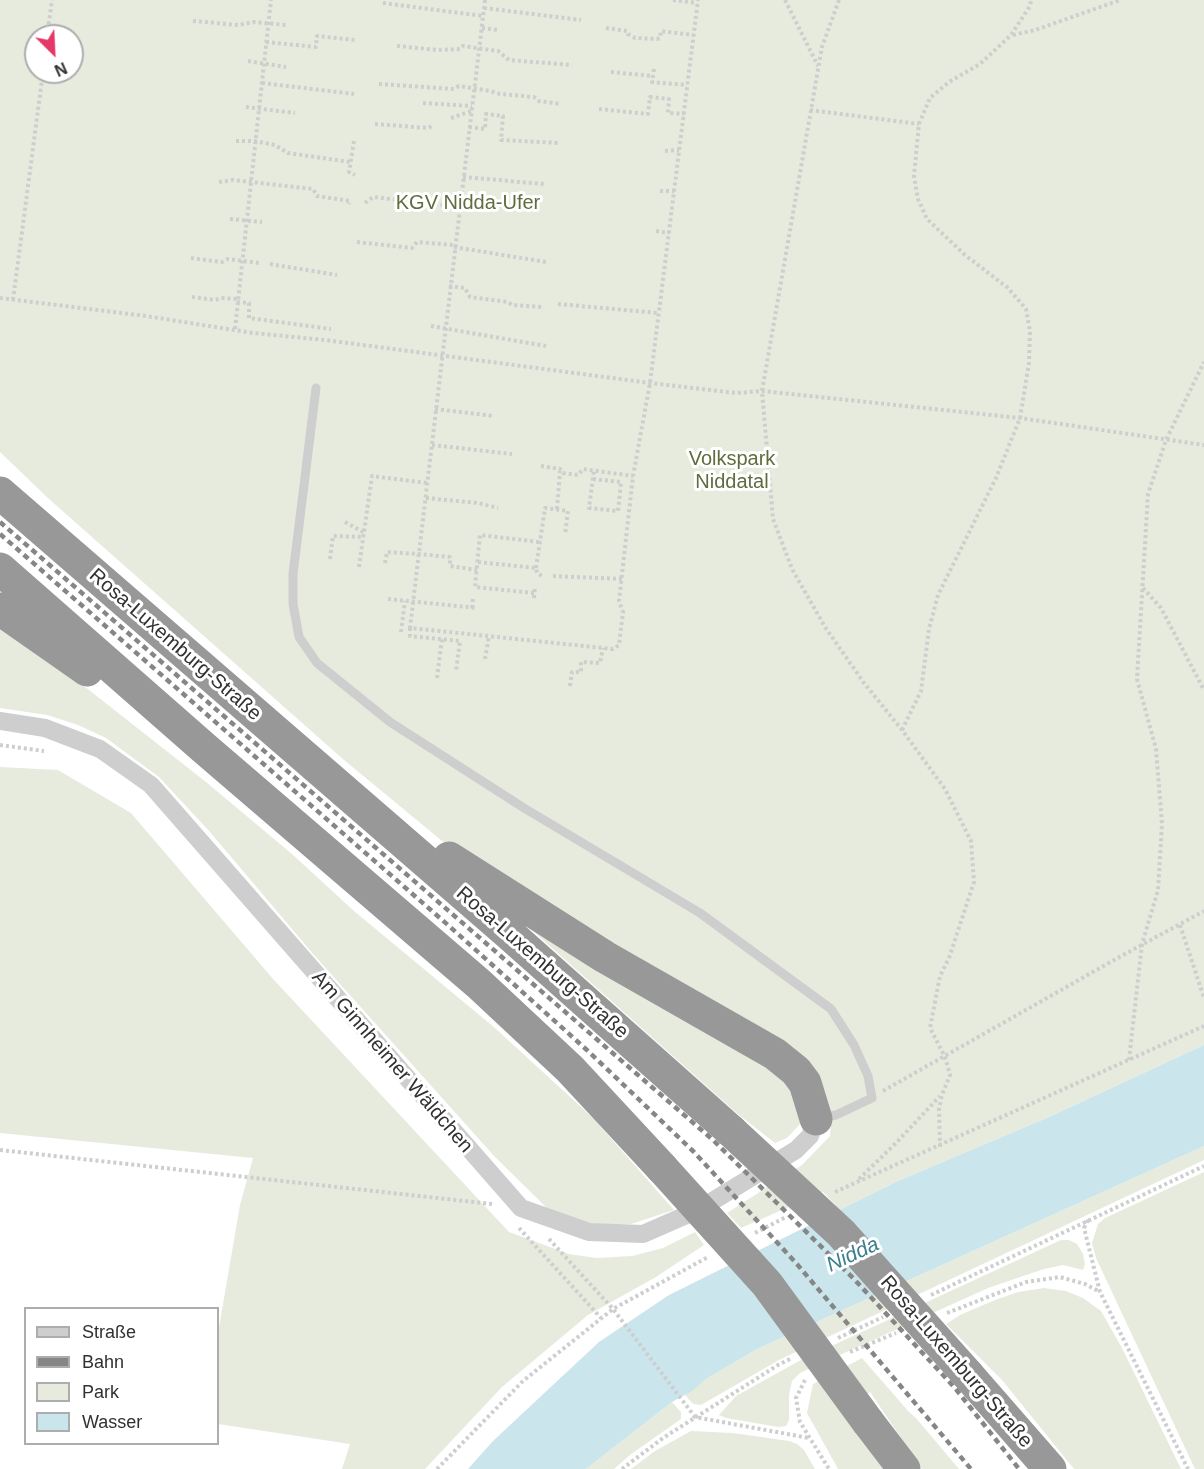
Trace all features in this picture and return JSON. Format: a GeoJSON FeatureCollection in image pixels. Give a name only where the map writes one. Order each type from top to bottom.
{"type":"FeatureCollection","features":[{"type":"Feature","properties":{"kind":"highway","name":"Rosa-Luxemburg-Straße"},"geometry":{"type":"LineString","coordinates":[[1,493],[611,1022],[841,1233],[1050,1469]]}},
{"type":"Feature","properties":{"kind":"highway"},"geometry":{"type":"LineString","coordinates":[[0,569],[479,984],[570,1069],[767,1284],[904,1469]]}},
{"type":"Feature","properties":{"kind":"highway"},"geometry":{"type":"LineString","coordinates":[[0,609],[204,748]]}},
{"type":"Feature","properties":{"kind":"highway"},"geometry":{"type":"LineString","coordinates":[[327,777],[486,883],[605,957],[775,1054],[796,1071],[805,1083],[816,1119]]}},
{"type":"Feature","properties":{"kind":"street","name":"Am Ginnheimer Wäldchen"},"geometry":{"type":"LineString","coordinates":[[0,722],[45,728],[100,749],[151,785],[520,1208],[590,1232],[643,1234],[698,1210],[796,1150],[810,1136],[816,1119]]}},
{"type":"Feature","properties":{"kind":"lane"},"geometry":{"type":"LineString","coordinates":[[316,388],[293,574],[293,604],[299,636],[317,663],[390,722],[524,808],[700,913],[831,1009],[854,1045],[868,1077],[872,1098],[836,1115],[816,1119]]}},
{"type":"Feature","properties":{"kind":"path"},"geometry":{"type":"LineString","coordinates":[[49,24],[52,0]]}},
{"type":"Feature","properties":{"kind":"path"},"geometry":{"type":"LineString","coordinates":[[235,329],[271,0]]}},
{"type":"Feature","properties":{"kind":"path"},"geometry":{"type":"LineString","coordinates":[[456,671],[460,641],[410,636],[410,628],[484,0]]}},
{"type":"Feature","properties":{"kind":"path"},"geometry":{"type":"LineString","coordinates":[[410,628],[613,649],[619,645],[623,612],[619,600],[633,476],[650,383],[698,2],[673,0]]}},
{"type":"Feature","properties":{"kind":"path"},"geometry":{"type":"LineString","coordinates":[[785,0],[818,66]]}},
{"type":"Feature","properties":{"kind":"path"},"geometry":{"type":"LineString","coordinates":[[838,0],[818,66],[762,390],[773,519],[792,569],[831,636],[945,789],[971,841],[974,882],[949,958],[940,976],[930,1028],[945,1057],[950,1075],[939,1109],[940,1147]]}},
{"type":"Feature","properties":{"kind":"path"},"geometry":{"type":"LineString","coordinates":[[902,730],[921,691],[929,630],[938,595],[996,478],[1020,418],[1029,363],[1030,331],[1026,309],[1008,288],[965,255],[927,219],[918,200],[914,176],[919,124],[930,98],[949,82],[980,64],[1011,35],[1030,6],[1031,0]]}},
{"type":"Feature","properties":{"kind":"path"},"geometry":{"type":"LineString","coordinates":[[1011,35],[1035,30],[1120,0]]}},
{"type":"Feature","properties":{"kind":"path"},"geometry":{"type":"LineString","coordinates":[[383,3],[483,16]]}},
{"type":"Feature","properties":{"kind":"path"},"geometry":{"type":"LineString","coordinates":[[484,8],[581,20]]}},
{"type":"Feature","properties":{"kind":"path"},"geometry":{"type":"LineString","coordinates":[[193,21],[238,25],[254,22],[286,25]]}},
{"type":"Feature","properties":{"kind":"path"},"geometry":{"type":"LineString","coordinates":[[482,28],[499,30]]}},
{"type":"Feature","properties":{"kind":"path"},"geometry":{"type":"LineString","coordinates":[[606,28],[627,31],[635,38],[657,39],[660,38],[661,31],[693,35]]}},
{"type":"Feature","properties":{"kind":"path"},"geometry":{"type":"LineString","coordinates":[[266,42],[316,47],[318,36],[355,40]]}},
{"type":"Feature","properties":{"kind":"path"},"geometry":{"type":"LineString","coordinates":[[397,46],[438,51],[460,49],[463,46],[498,51],[509,60],[572,65]]}},
{"type":"Feature","properties":{"kind":"path"},"geometry":{"type":"LineString","coordinates":[[248,61],[286,67]]}},
{"type":"Feature","properties":{"kind":"path"},"geometry":{"type":"LineString","coordinates":[[654,69],[652,82],[687,85]]}},
{"type":"Feature","properties":{"kind":"path"},"geometry":{"type":"LineString","coordinates":[[612,72],[653,76]]}},
{"type":"Feature","properties":{"kind":"path"},"geometry":{"type":"LineString","coordinates":[[262,83],[354,94]]}},
{"type":"Feature","properties":{"kind":"path"},"geometry":{"type":"LineString","coordinates":[[14,300],[41,84]]}},
{"type":"Feature","properties":{"kind":"path"},"geometry":{"type":"LineString","coordinates":[[379,84],[454,89],[459,86],[500,94],[534,97],[539,101],[561,104]]}},
{"type":"Feature","properties":{"kind":"path"},"geometry":{"type":"LineString","coordinates":[[599,109],[648,114],[650,97],[669,99],[668,113],[684,114]]}},
{"type":"Feature","properties":{"kind":"path"},"geometry":{"type":"LineString","coordinates":[[423,103],[472,108]]}},
{"type":"Feature","properties":{"kind":"path"},"geometry":{"type":"LineString","coordinates":[[246,107],[295,112]]}},
{"type":"Feature","properties":{"kind":"path"},"geometry":{"type":"LineString","coordinates":[[452,118],[472,108]]}},
{"type":"Feature","properties":{"kind":"path"},"geometry":{"type":"LineString","coordinates":[[810,110],[919,124]]}},
{"type":"Feature","properties":{"kind":"path"},"geometry":{"type":"LineString","coordinates":[[469,128],[484,129],[486,114],[503,116],[501,140],[559,143]]}},
{"type":"Feature","properties":{"kind":"path"},"geometry":{"type":"LineString","coordinates":[[375,124],[428,128],[434,125]]}},
{"type":"Feature","properties":{"kind":"path"},"geometry":{"type":"LineString","coordinates":[[236,141],[255,141],[275,145],[288,153],[350,162]]}},
{"type":"Feature","properties":{"kind":"path"},"geometry":{"type":"LineString","coordinates":[[354,141],[349,172],[355,175]]}},
{"type":"Feature","properties":{"kind":"path"},"geometry":{"type":"LineString","coordinates":[[665,151],[679,150]]}},
{"type":"Feature","properties":{"kind":"path"},"geometry":{"type":"LineString","coordinates":[[463,177],[544,184]]}},
{"type":"Feature","properties":{"kind":"path"},"geometry":{"type":"LineString","coordinates":[[219,183],[233,180],[313,189],[317,196],[350,201],[350,204]]}},
{"type":"Feature","properties":{"kind":"path"},"geometry":{"type":"LineString","coordinates":[[660,191],[674,191]]}},
{"type":"Feature","properties":{"kind":"path"},"geometry":{"type":"LineString","coordinates":[[365,203],[373,197],[459,207]]}},
{"type":"Feature","properties":{"kind":"path"},"geometry":{"type":"LineString","coordinates":[[231,219],[262,222]]}},
{"type":"Feature","properties":{"kind":"path"},"geometry":{"type":"LineString","coordinates":[[656,231],[669,232]]}},
{"type":"Feature","properties":{"kind":"path"},"geometry":{"type":"LineString","coordinates":[[357,242],[412,248],[417,242],[546,262]]}},
{"type":"Feature","properties":{"kind":"path"},"geometry":{"type":"LineString","coordinates":[[191,258],[259,263]]}},
{"type":"Feature","properties":{"kind":"path"},"geometry":{"type":"LineString","coordinates":[[270,264],[337,274]]}},
{"type":"Feature","properties":{"kind":"path"},"geometry":{"type":"LineString","coordinates":[[449,286],[465,288],[470,297],[508,302],[512,305],[542,307]]}},
{"type":"Feature","properties":{"kind":"path"},"geometry":{"type":"LineString","coordinates":[[192,297],[215,300],[220,298],[249,303],[249,318],[331,329]]}},
{"type":"Feature","properties":{"kind":"path"},"geometry":{"type":"LineString","coordinates":[[0,298],[650,383],[736,393],[762,390],[1020,418],[1204,445]]}},
{"type":"Feature","properties":{"kind":"path"},"geometry":{"type":"LineString","coordinates":[[558,304],[658,313]]}},
{"type":"Feature","properties":{"kind":"path"},"geometry":{"type":"LineString","coordinates":[[431,326],[546,346]]}},
{"type":"Feature","properties":{"kind":"path"},"geometry":{"type":"LineString","coordinates":[[1129,1061],[1142,944],[1158,890],[1162,824],[1156,749],[1137,679],[1148,494],[1166,440],[1204,362]]}},
{"type":"Feature","properties":{"kind":"path"},"geometry":{"type":"LineString","coordinates":[[435,409],[494,416]]}},
{"type":"Feature","properties":{"kind":"path"},"geometry":{"type":"LineString","coordinates":[[432,445],[512,454]]}},
{"type":"Feature","properties":{"kind":"path"},"geometry":{"type":"LineString","coordinates":[[541,466],[578,475],[583,469],[633,476]]}},
{"type":"Feature","properties":{"kind":"path"},"geometry":{"type":"LineString","coordinates":[[557,509],[560,470]]}},
{"type":"Feature","properties":{"kind":"path"},"geometry":{"type":"LineString","coordinates":[[593,479],[621,482],[618,511],[589,508],[594,470]]}},
{"type":"Feature","properties":{"kind":"path"},"geometry":{"type":"LineString","coordinates":[[359,567],[372,476],[427,483]]}},
{"type":"Feature","properties":{"kind":"path"},"geometry":{"type":"LineString","coordinates":[[426,498],[478,503],[498,508]]}},
{"type":"Feature","properties":{"kind":"path"},"geometry":{"type":"LineString","coordinates":[[542,576],[537,573],[536,568],[545,508],[568,511],[565,535]]}},
{"type":"Feature","properties":{"kind":"path"},"geometry":{"type":"LineString","coordinates":[[345,522],[364,535]]}},
{"type":"Feature","properties":{"kind":"path"},"geometry":{"type":"LineString","coordinates":[[330,559],[333,536],[364,535]]}},
{"type":"Feature","properties":{"kind":"path"},"geometry":{"type":"LineString","coordinates":[[535,587],[534,596],[475,587],[480,535],[539,542]]}},
{"type":"Feature","properties":{"kind":"path"},"geometry":{"type":"LineString","coordinates":[[385,563],[387,552],[418,554],[450,557],[450,566],[477,570]]}},
{"type":"Feature","properties":{"kind":"path"},"geometry":{"type":"LineString","coordinates":[[478,562],[536,568]]}},
{"type":"Feature","properties":{"kind":"path"},"geometry":{"type":"LineString","coordinates":[[553,576],[622,579]]}},
{"type":"Feature","properties":{"kind":"path"},"geometry":{"type":"LineString","coordinates":[[1143,587],[1161,608],[1204,690]]}},
{"type":"Feature","properties":{"kind":"path"},"geometry":{"type":"LineString","coordinates":[[388,599],[474,608],[473,598]]}},
{"type":"Feature","properties":{"kind":"path"},"geometry":{"type":"LineString","coordinates":[[401,632],[405,601]]}},
{"type":"Feature","properties":{"kind":"path"},"geometry":{"type":"LineString","coordinates":[[485,658],[489,636]]}},
{"type":"Feature","properties":{"kind":"path"},"geometry":{"type":"LineString","coordinates":[[437,678],[442,639]]}},
{"type":"Feature","properties":{"kind":"path"},"geometry":{"type":"LineString","coordinates":[[570,686],[572,672],[581,672],[581,662],[600,663],[603,648]]}},
{"type":"Feature","properties":{"kind":"path"},"geometry":{"type":"LineString","coordinates":[[0,745],[52,753]]}},
{"type":"Feature","properties":{"kind":"path"},"geometry":{"type":"LineString","coordinates":[[872,1098],[1204,911]]}},
{"type":"Feature","properties":{"kind":"path"},"geometry":{"type":"LineString","coordinates":[[1180,925],[1204,998]]}},
{"type":"Feature","properties":{"kind":"path"},"geometry":{"type":"LineString","coordinates":[[834,1193],[1204,1026]]}},
{"type":"Feature","properties":{"kind":"path"},"geometry":{"type":"LineString","coordinates":[[857,1181],[942,1095]]}},
{"type":"Feature","properties":{"kind":"path"},"geometry":{"type":"LineString","coordinates":[[0,1150],[498,1205],[490,1196]]}},
{"type":"Feature","properties":{"kind":"path"},"geometry":{"type":"LineString","coordinates":[[1188,1469],[1100,1292],[1084,1228],[1089,1220],[1204,1166]]}},
{"type":"Feature","properties":{"kind":"path"},"geometry":{"type":"LineString","coordinates":[[517,1226],[601,1318]]}},
{"type":"Feature","properties":{"kind":"path"},"geometry":{"type":"LineString","coordinates":[[547,1237],[620,1317],[695,1417]]}},
{"type":"Feature","properties":{"kind":"path"},"geometry":{"type":"LineString","coordinates":[[436,1469],[523,1381],[613,1309]]}},
{"type":"Feature","properties":{"kind":"path"},"geometry":{"type":"LineString","coordinates":[[622,1469],[695,1417],[809,1438],[829,1469]]}},
{"type":"Feature","properties":{"kind":"green space","name":"Volkspark Niddatal"},"geometry":{"type":"Polygon","coordinates":[[[0,0],[1204,0],[1204,1045],[1049,1117],[898,1181],[840,1210],[823,1192],[741,1228],[727,1213],[802,1165],[830,1136],[831,1120],[825,1096],[470,864],[344,760],[49,499],[0,452],[0,0]]]}},
{"type":"Feature","properties":{"kind":"green space"},"geometry":{"type":"Polygon","coordinates":[[[0,620],[206,782],[292,854],[354,911],[495,1028],[593,1118],[674,1210],[631,1224],[602,1225],[581,1223],[552,1213],[495,1157],[159,777],[106,738],[78,725],[47,715],[0,708],[0,620]]]}},
{"type":"Feature","properties":{"kind":"green space"},"geometry":{"type":"Polygon","coordinates":[[[0,767],[58,770],[131,813],[274,980],[509,1232],[569,1254],[597,1258],[632,1256],[663,1248],[695,1232],[704,1245],[656,1277],[588,1315],[502,1387],[425,1469],[342,1469],[350,1444],[219,1424],[219,1327],[240,1205],[253,1158],[0,1133],[0,767]]]}},
{"type":"Feature","properties":{"kind":"green space"},"geometry":{"type":"Polygon","coordinates":[[[524,923],[795,1078],[803,1121],[787,1138],[775,1143],[739,1115],[524,923]]]}},
{"type":"Feature","properties":{"kind":"green space"},"geometry":{"type":"Polygon","coordinates":[[[1204,1146],[1204,1160],[779,1360],[701,1405],[693,1404],[685,1395],[706,1379],[757,1349],[1204,1146]]]}},
{"type":"Feature","properties":{"kind":"green space"},"geometry":{"type":"Polygon","coordinates":[[[1204,1172],[1204,1469],[1195,1469],[1096,1258],[1092,1243],[1098,1224],[1105,1218],[1204,1172]]]}},
{"type":"Feature","properties":{"kind":"green space"},"geometry":{"type":"Polygon","coordinates":[[[1061,1240],[1069,1240],[1077,1244],[1083,1254],[1085,1264],[1083,1270],[1063,1265],[988,1288],[800,1373],[792,1381],[789,1395],[789,1420],[786,1426],[778,1427],[719,1415],[736,1396],[799,1361],[1061,1240]]]}},
{"type":"Feature","properties":{"kind":"green space"},"geometry":{"type":"Polygon","coordinates":[[[1044,1288],[1066,1291],[1083,1298],[1101,1311],[1122,1348],[1181,1469],[1074,1469],[1002,1380],[946,1324],[960,1315],[995,1300],[1018,1292],[1044,1288]]]}},
{"type":"Feature","properties":{"kind":"green space"},"geometry":{"type":"Polygon","coordinates":[[[862,1358],[959,1469],[922,1469],[870,1392],[843,1413],[889,1469],[838,1469],[807,1413],[813,1384],[862,1358]]]}},
{"type":"Feature","properties":{"kind":"green space"},"geometry":{"type":"Polygon","coordinates":[[[672,1402],[681,1412],[681,1419],[614,1469],[586,1469],[672,1402]]]}},
{"type":"Feature","properties":{"kind":"green space"},"geometry":{"type":"Polygon","coordinates":[[[691,1431],[733,1433],[789,1441],[804,1450],[815,1469],[631,1469],[655,1451],[691,1431]]]}},
{"type":"Feature","properties":{"kind":"water","name":"Nidda"},"geometry":{"type":"Polygon","coordinates":[[[1204,1045],[1204,1146],[757,1349],[672,1402],[586,1469],[468,1469],[493,1441],[599,1342],[669,1295],[898,1181],[1049,1117],[1204,1045]]]}},
{"type":"Feature","properties":{"kind":"railway"},"geometry":{"type":"LineString","coordinates":[[0,522],[713,1140],[854,1279],[955,1388],[1019,1469]]}},
{"type":"Feature","properties":{"kind":"railway"},"geometry":{"type":"LineString","coordinates":[[0,534],[448,925],[588,1051],[693,1151],[796,1263],[971,1469]]}},
{"type":"Feature","properties":{"kind":"park label","name":"KGV Nidda-Ufer"},"geometry":{"type":"Point","coordinates":[468,203]}}]}
